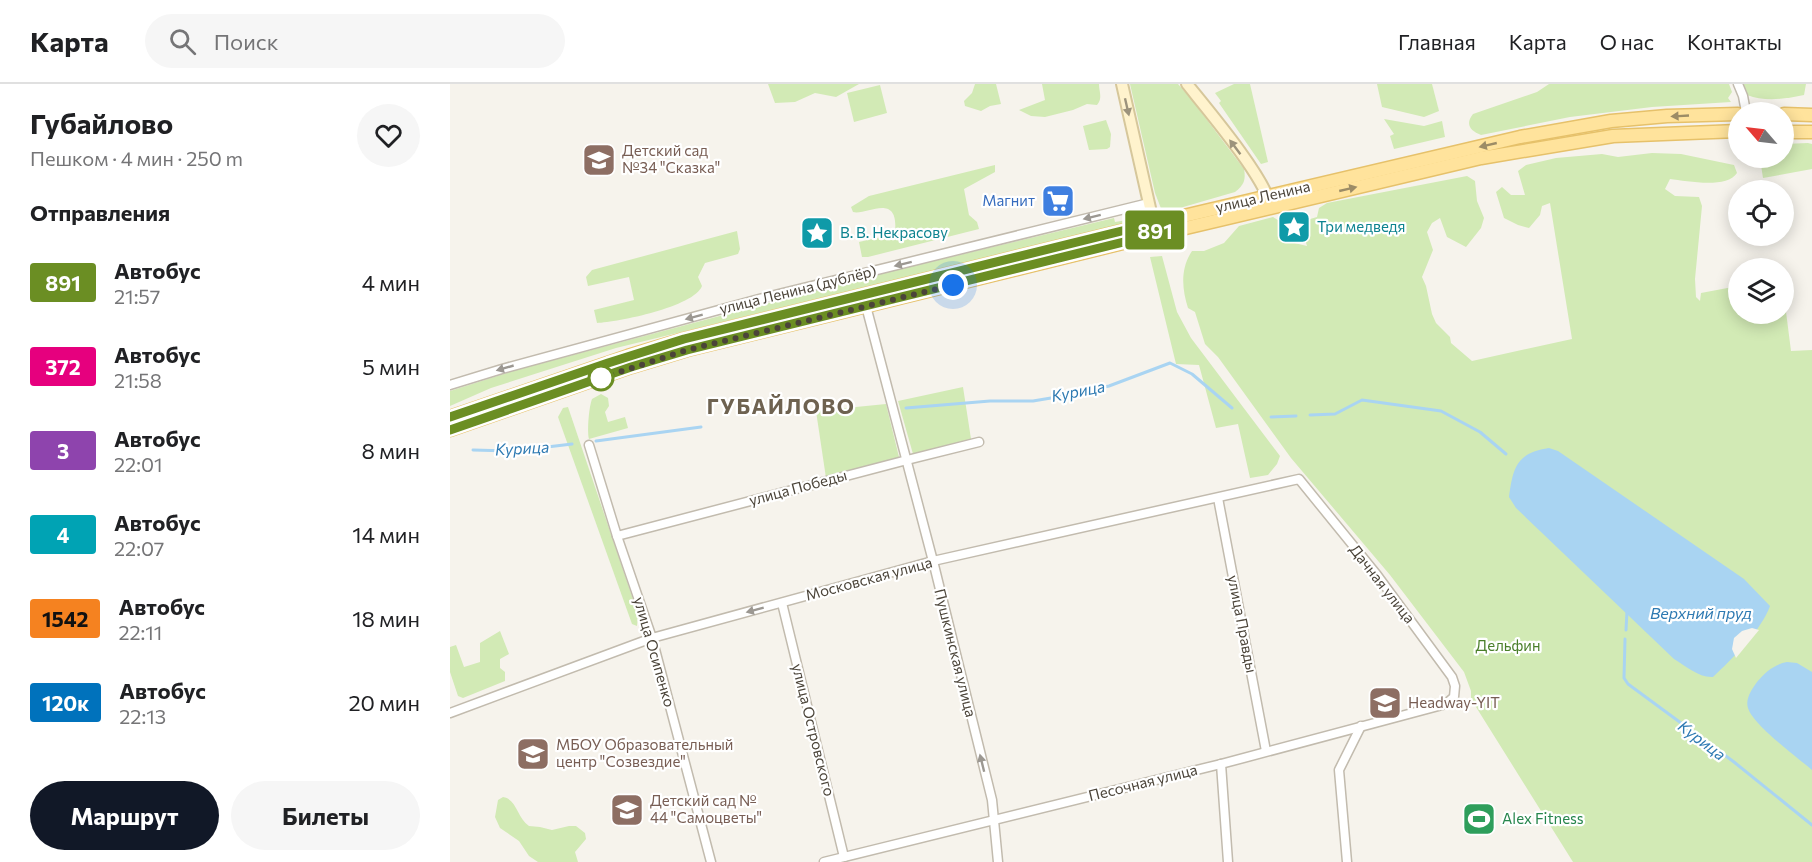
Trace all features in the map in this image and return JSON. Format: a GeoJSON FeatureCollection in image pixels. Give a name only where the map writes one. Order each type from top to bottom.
{"type":"FeatureCollection","features":[{"type":"Feature","properties":{"kind":"main road","name":"улица Ленина"},"geometry":{"type":"LineString","coordinates":[[450,417],[684,339],[1155,229],[1459,151],[1611,121],[1728,114]]}},
{"type":"Feature","properties":{"kind":"main road"},"geometry":{"type":"LineString","coordinates":[[1794,114],[1812,115]]}},
{"type":"Feature","properties":{"kind":"main road","name":"улица Ленина"},"geometry":{"type":"LineString","coordinates":[[1269,201],[1571,142],[1613,136],[1728,131]]}},
{"type":"Feature","properties":{"kind":"main road"},"geometry":{"type":"LineString","coordinates":[[1794,132],[1812,132]]}},
{"type":"Feature","properties":{"kind":"main road","name":"улица Ленина"},"geometry":{"type":"LineString","coordinates":[[450,430],[670,355],[866,306],[1155,229]]}},
{"type":"Feature","properties":{"kind":"street"},"geometry":{"type":"LineString","coordinates":[[1122,84],[1155,229]]}},
{"type":"Feature","properties":{"kind":"street"},"geometry":{"type":"LineString","coordinates":[[1187,84],[1251,168],[1269,201]]}},
{"type":"Feature","properties":{"kind":"street"},"geometry":{"type":"LineString","coordinates":[[1738,84],[1744,102]]}},
{"type":"Feature","properties":{"kind":"street","name":"улица Ленина (дублёр)"},"geometry":{"type":"LineString","coordinates":[[450,386],[525,362],[748,302],[1149,203]]}},
{"type":"Feature","properties":{"kind":"street","name":"Пушкинская улица"},"geometry":{"type":"LineString","coordinates":[[866,306],[933,561],[995,820],[998,862]]}},
{"type":"Feature","properties":{"kind":"street","name":"улица Победы"},"geometry":{"type":"LineString","coordinates":[[617,537],[980,442]]}},
{"type":"Feature","properties":{"kind":"street","name":"улица Осипенко"},"geometry":{"type":"LineString","coordinates":[[589,445],[617,537],[652,638],[711,862]]}},
{"type":"Feature","properties":{"kind":"street","name":"Московская улица"},"geometry":{"type":"LineString","coordinates":[[450,713],[652,638],[933,561],[1299,479]]}},
{"type":"Feature","properties":{"kind":"street","name":"Дачная улица"},"geometry":{"type":"LineString","coordinates":[[1299,479],[1384,584],[1452,677],[1455,693]]}},
{"type":"Feature","properties":{"kind":"street","name":"улица Правды"},"geometry":{"type":"LineString","coordinates":[[1218,498],[1266,751]]}},
{"type":"Feature","properties":{"kind":"street","name":"улица Островского"},"geometry":{"type":"LineString","coordinates":[[782,603],[844,857]]}},
{"type":"Feature","properties":{"kind":"street","name":"Песочная улица"},"geometry":{"type":"LineString","coordinates":[[824,862],[1221,764],[1446,704],[1452,700],[1455,693]]}},
{"type":"Feature","properties":{"kind":"street"},"geometry":{"type":"LineString","coordinates":[[1347,862],[1339,770],[1361,726]]}},
{"type":"Feature","properties":{"kind":"street"},"geometry":{"type":"LineString","coordinates":[[1221,764],[1228,862]]}},
{"type":"Feature","properties":{"kind":"green space"},"geometry":{"type":"Polygon","coordinates":[[[768,84],[859,84],[836,97],[815,93],[795,102],[775,103],[768,84]]]}},
{"type":"Feature","properties":{"kind":"green space"},"geometry":{"type":"Polygon","coordinates":[[[975,84],[996,84],[1001,104],[981,111],[965,106],[964,101],[972,93],[975,84]]]}},
{"type":"Feature","properties":{"kind":"green space"},"geometry":{"type":"Polygon","coordinates":[[[1042,84],[1099,84],[1100,100],[1097,105],[1087,104],[1045,117],[1031,116],[1019,110],[1045,100],[1042,84]]]}},
{"type":"Feature","properties":{"kind":"green space"},"geometry":{"type":"Polygon","coordinates":[[[1130,84],[1178,84],[1244,169],[1244,182],[1240,187],[1235,192],[1166,212],[1162,211],[1155,193],[1130,84]]]}},
{"type":"Feature","properties":{"kind":"green space"},"geometry":{"type":"Polygon","coordinates":[[[1234,84],[1250,84],[1268,162],[1261,164],[1219,103],[1221,101],[1215,93],[1234,84]]]}},
{"type":"Feature","properties":{"kind":"green space"},"geometry":{"type":"Polygon","coordinates":[[[1377,84],[1432,84],[1439,111],[1424,117],[1382,107],[1377,84]]]}},
{"type":"Feature","properties":{"kind":"green space"},"geometry":{"type":"Polygon","coordinates":[[[1549,84],[1729,84],[1732,92],[1728,98],[1731,102],[1652,107],[1570,117],[1481,135],[1470,127],[1469,121],[1473,114],[1537,92],[1549,84]]]}},
{"type":"Feature","properties":{"kind":"green space"},"geometry":{"type":"Polygon","coordinates":[[[1742,84],[1806,84],[1804,95],[1768,99],[1747,95],[1742,84]]]}},
{"type":"Feature","properties":{"kind":"green space"},"geometry":{"type":"Polygon","coordinates":[[[880,85],[887,113],[854,122],[847,93],[880,85]]]}},
{"type":"Feature","properties":{"kind":"green space"},"geometry":{"type":"Polygon","coordinates":[[[1384,119],[1424,126],[1442,121],[1445,137],[1394,149],[1390,136],[1394,134],[1384,119]]]}},
{"type":"Feature","properties":{"kind":"green space"},"geometry":{"type":"Polygon","coordinates":[[[1106,120],[1111,134],[1110,147],[1089,150],[1083,126],[1106,120]]]}},
{"type":"Feature","properties":{"kind":"green space"},"geometry":{"type":"Polygon","coordinates":[[[1794,144],[1812,144],[1812,169],[1763,178],[1761,168],[1794,168],[1794,144]]]}},
{"type":"Feature","properties":{"kind":"green space","name":"Дельфин"},"geometry":{"type":"Polygon","coordinates":[[[1652,153],[1681,154],[1728,164],[1728,168],[1735,168],[1737,173],[1725,181],[1696,182],[1670,179],[1665,189],[1675,196],[1699,197],[1702,206],[1695,279],[1696,297],[1700,301],[1701,293],[1728,288],[1728,324],[1788,324],[1791,351],[1812,350],[1812,862],[1573,862],[1471,699],[1471,691],[1464,672],[1390,575],[1291,458],[1218,357],[1205,344],[1195,312],[1188,308],[1186,301],[1183,286],[1184,272],[1192,251],[1204,251],[1224,243],[1239,226],[1273,217],[1281,222],[1286,241],[1307,246],[1300,222],[1317,217],[1319,208],[1327,203],[1467,176],[1475,181],[1477,201],[1484,218],[1481,228],[1466,247],[1447,237],[1440,218],[1432,223],[1427,232],[1433,250],[1422,277],[1436,323],[1450,337],[1451,343],[1472,361],[1572,339],[1550,203],[1542,206],[1540,215],[1529,228],[1504,218],[1496,192],[1502,187],[1511,195],[1525,195],[1518,171],[1526,165],[1556,158],[1602,154],[1618,157],[1652,153]]]}},
{"type":"Feature","properties":{"kind":"green space"},"geometry":{"type":"Polygon","coordinates":[[[995,165],[995,172],[964,189],[969,215],[977,222],[979,229],[862,257],[859,242],[895,232],[895,220],[892,212],[887,209],[853,212],[851,207],[869,196],[995,165]]]}},
{"type":"Feature","properties":{"kind":"green space"},"geometry":{"type":"Polygon","coordinates":[[[1114,218],[1115,222],[1127,220],[1127,223],[616,348],[491,388],[450,406],[450,391],[516,370],[867,277],[1114,218]]]}},
{"type":"Feature","properties":{"kind":"green space"},"geometry":{"type":"Polygon","coordinates":[[[737,231],[740,249],[738,254],[705,263],[698,277],[702,286],[696,294],[671,307],[654,312],[597,323],[594,310],[634,300],[629,277],[588,286],[586,277],[592,270],[737,231]]]}},
{"type":"Feature","properties":{"kind":"green space"},"geometry":{"type":"Polygon","coordinates":[[[1162,256],[1177,312],[1191,338],[1280,456],[1268,475],[1250,478],[1238,424],[1216,428],[1199,365],[1176,364],[1150,257],[1162,256]]]}},
{"type":"Feature","properties":{"kind":"green space"},"geometry":{"type":"Polygon","coordinates":[[[963,387],[971,439],[913,454],[898,401],[963,387]]]}},
{"type":"Feature","properties":{"kind":"green space"},"geometry":{"type":"Polygon","coordinates":[[[601,394],[608,398],[609,406],[605,412],[608,422],[625,417],[628,428],[589,439],[588,424],[592,399],[601,394]]]}},
{"type":"Feature","properties":{"kind":"green space"},"geometry":{"type":"Polygon","coordinates":[[[886,404],[899,457],[826,478],[816,411],[886,404]]]}},
{"type":"Feature","properties":{"kind":"green space"},"geometry":{"type":"Polygon","coordinates":[[[568,407],[638,614],[637,626],[632,624],[558,417],[563,408],[568,407]]]}},
{"type":"Feature","properties":{"kind":"green space"},"geometry":{"type":"Polygon","coordinates":[[[500,631],[509,654],[500,659],[500,668],[505,672],[505,681],[463,698],[458,696],[450,672],[450,647],[456,645],[464,667],[480,662],[480,643],[500,631]]]}},
{"type":"Feature","properties":{"kind":"green space"},"geometry":{"type":"Polygon","coordinates":[[[503,797],[511,801],[529,826],[552,830],[576,826],[585,833],[586,839],[575,852],[578,862],[538,862],[529,856],[519,841],[500,828],[495,817],[498,800],[503,797]]]}},
{"type":"Feature","properties":{"kind":"water","name":"Верхний пруд"},"geometry":{"type":"Polygon","coordinates":[[[1549,448],[1558,451],[1744,579],[1770,606],[1753,635],[1713,677],[1698,674],[1674,659],[1516,508],[1509,497],[1512,478],[1518,464],[1529,454],[1549,448]]]}},
{"type":"Feature","properties":{"kind":"water"},"geometry":{"type":"Polygon","coordinates":[[[1787,662],[1797,663],[1812,672],[1812,770],[1766,732],[1747,705],[1751,691],[1763,675],[1770,669],[1787,662]]]}},
{"type":"Feature","properties":{"kind":"pier"},"geometry":{"type":"Polygon","coordinates":[[[1752,628],[1759,630],[1736,658],[1732,649],[1734,638],[1742,631],[1752,628]]]}},
{"type":"Feature","properties":{"kind":"waterway","name":"Курица"},"geometry":{"type":"LineString","coordinates":[[906,408],[990,401],[1033,401],[1063,396],[1109,386],[1170,363],[1192,374],[1232,408]]}},
{"type":"Feature","properties":{"kind":"waterway","name":"Курица"},"geometry":{"type":"LineString","coordinates":[[1310,415],[1335,414],[1362,400],[1441,411],[1480,432],[1506,454]]}},
{"type":"Feature","properties":{"kind":"waterway","name":"Курица"},"geometry":{"type":"LineString","coordinates":[[1271,417],[1296,416]]}},
{"type":"Feature","properties":{"kind":"waterway","name":"Курица"},"geometry":{"type":"LineString","coordinates":[[596,441],[701,427]]}},
{"type":"Feature","properties":{"kind":"waterway","name":"Курица"},"geometry":{"type":"LineString","coordinates":[[473,450],[514,451],[572,444]]}},
{"type":"Feature","properties":{"kind":"waterway","name":"Курица"},"geometry":{"type":"LineString","coordinates":[[1626,630],[1627,611]]}},
{"type":"Feature","properties":{"kind":"waterway","name":"Курица"},"geometry":{"type":"LineString","coordinates":[[1625,639],[1624,678],[1628,684],[1734,762],[1812,825]]}},
{"type":"Feature","properties":{"kind":"bus line","name":"891"},"geometry":{"type":"LineString","coordinates":[[450,417],[684,339],[1154,223],[1156,234],[687,350],[631,367],[450,430]]}},
{"type":"Feature","properties":{"kind":"place","name":"Детский сад №34 \"Сказка\""},"geometry":{"type":"Point","coordinates":[599,160]}},
{"type":"Feature","properties":{"kind":"place","name":"Магнит"},"geometry":{"type":"Point","coordinates":[1058,201]}},
{"type":"Feature","properties":{"kind":"place","name":"Три медведя"},"geometry":{"type":"Point","coordinates":[1294,227]}},
{"type":"Feature","properties":{"kind":"place","name":"В. В. Некрасову"},"geometry":{"type":"Point","coordinates":[817,233]}},
{"type":"Feature","properties":{"kind":"place","name":"Headway-YIT"},"geometry":{"type":"Point","coordinates":[1385,703]}},
{"type":"Feature","properties":{"kind":"place","name":"МБОУ Образовательный центр \"Созвездие\""},"geometry":{"type":"Point","coordinates":[533,754]}},
{"type":"Feature","properties":{"kind":"place","name":"Детский сад № 44 \"Самоцветы\""},"geometry":{"type":"Point","coordinates":[627,810]}},
{"type":"Feature","properties":{"kind":"place","name":"Alex Fitness"},"geometry":{"type":"Point","coordinates":[1479,819]}},
{"type":"Feature","properties":{"kind":"district","name":"ГУБАЙЛОВО"},"geometry":{"type":"Point","coordinates":[781,407]}},
{"type":"Feature","properties":{"kind":"route"},"geometry":{"type":"LineString","coordinates":[[601,378],[687,350],[953,285]]}}]}
